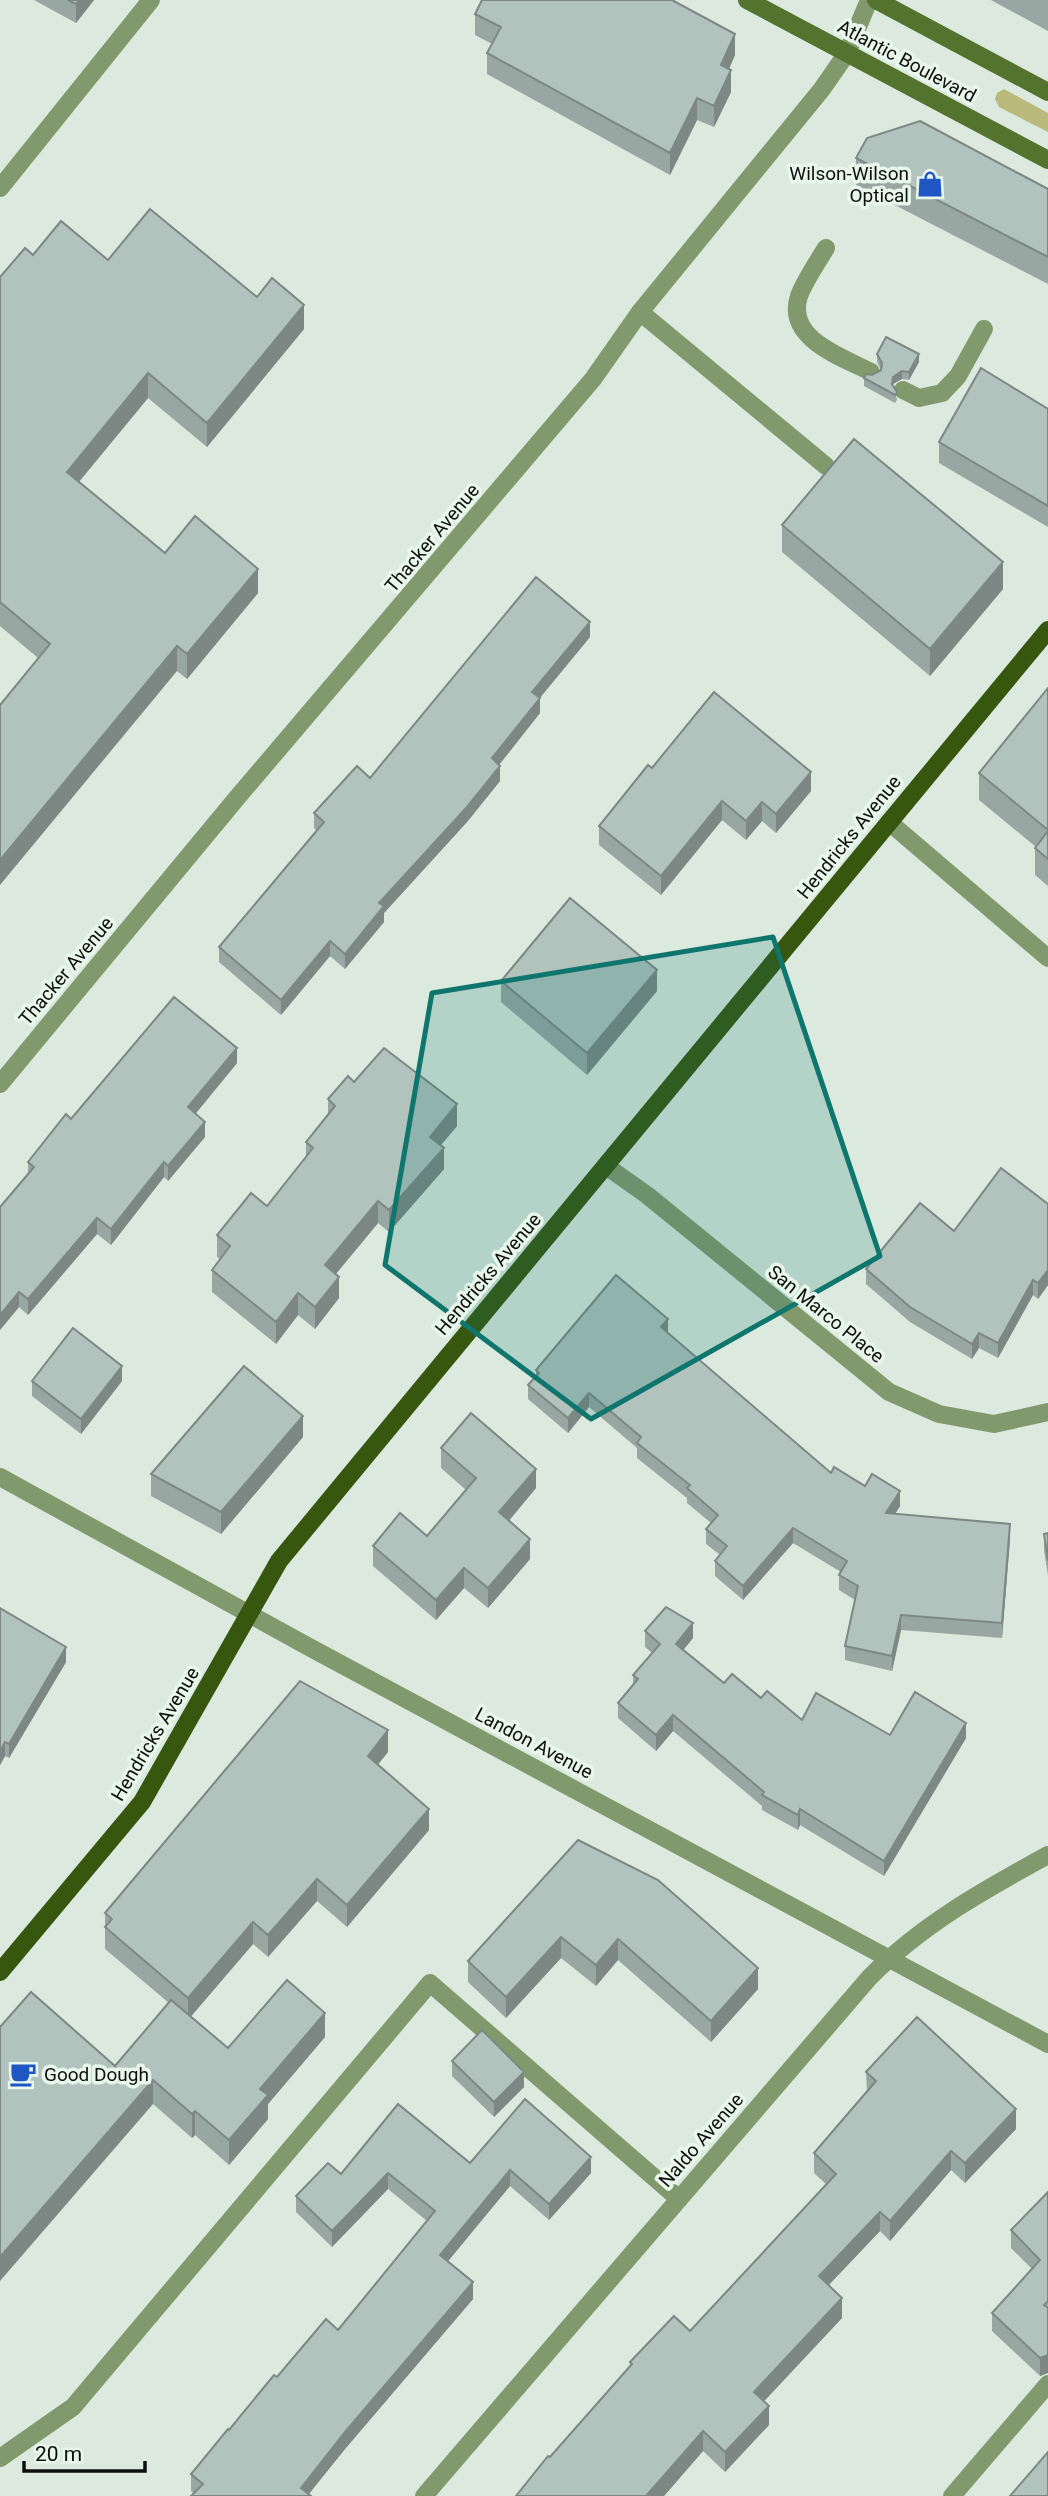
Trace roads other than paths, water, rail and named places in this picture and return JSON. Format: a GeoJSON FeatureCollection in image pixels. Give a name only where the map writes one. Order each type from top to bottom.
{"type":"FeatureCollection","features":[{"type":"Feature","properties":{"kind":"main road","name":"Atlantic Boulevard"},"geometry":{"type":"LineString","coordinates":[[747,0],[1048,160]]}},
{"type":"Feature","properties":{"kind":"main road","name":"Atlantic Boulevard"},"geometry":{"type":"LineString","coordinates":[[876,0],[1048,92]]}},
{"type":"Feature","properties":{"kind":"main road","name":"Hendricks Avenue"},"geometry":{"type":"LineString","coordinates":[[0,1972],[142,1802],[279,1561],[1048,630]]}},
{"type":"Feature","properties":{"kind":"street"},"geometry":{"type":"LineString","coordinates":[[0,188],[151,0]]}},
{"type":"Feature","properties":{"kind":"street","name":"Thacker Avenue"},"geometry":{"type":"LineString","coordinates":[[0,1084],[227,810],[593,379],[640,312],[822,89],[847,53],[869,0]]}},
{"type":"Feature","properties":{"kind":"street"},"geometry":{"type":"LineString","coordinates":[[826,248],[798,298],[799,325],[811,340],[871,372]]}},
{"type":"Feature","properties":{"kind":"street"},"geometry":{"type":"LineString","coordinates":[[640,312],[826,466]]}},
{"type":"Feature","properties":{"kind":"street"},"geometry":{"type":"LineString","coordinates":[[903,390],[919,398],[942,393],[958,376],[984,329]]}},
{"type":"Feature","properties":{"kind":"street"},"geometry":{"type":"LineString","coordinates":[[889,821],[1048,958]]}},
{"type":"Feature","properties":{"kind":"street","name":"San Marco Place"},"geometry":{"type":"LineString","coordinates":[[606,1166],[647,1195],[889,1392],[939,1414],[994,1424],[1048,1412]]}},
{"type":"Feature","properties":{"kind":"street","name":"Landon Avenue"},"geometry":{"type":"LineString","coordinates":[[0,1478],[1048,2044]]}},
{"type":"Feature","properties":{"kind":"street","name":"Naldo Avenue"},"geometry":{"type":"LineString","coordinates":[[424,2496],[848,2001],[890,1958],[963,1903],[1048,1855]]}},
{"type":"Feature","properties":{"kind":"street"},"geometry":{"type":"LineString","coordinates":[[0,2458],[72,2407],[430,1983],[679,2199]]}},
{"type":"Feature","properties":{"kind":"street"},"geometry":{"type":"LineString","coordinates":[[952,2496],[1048,2384]]}},
{"type":"Feature","properties":{"kind":"place","name":"Wilson-Wilson Optical"},"geometry":{"type":"Point","coordinates":[930,184]}},
{"type":"Feature","properties":{"kind":"place","name":"Good Dough"},"geometry":{"type":"Point","coordinates":[23,2074]}}]}
